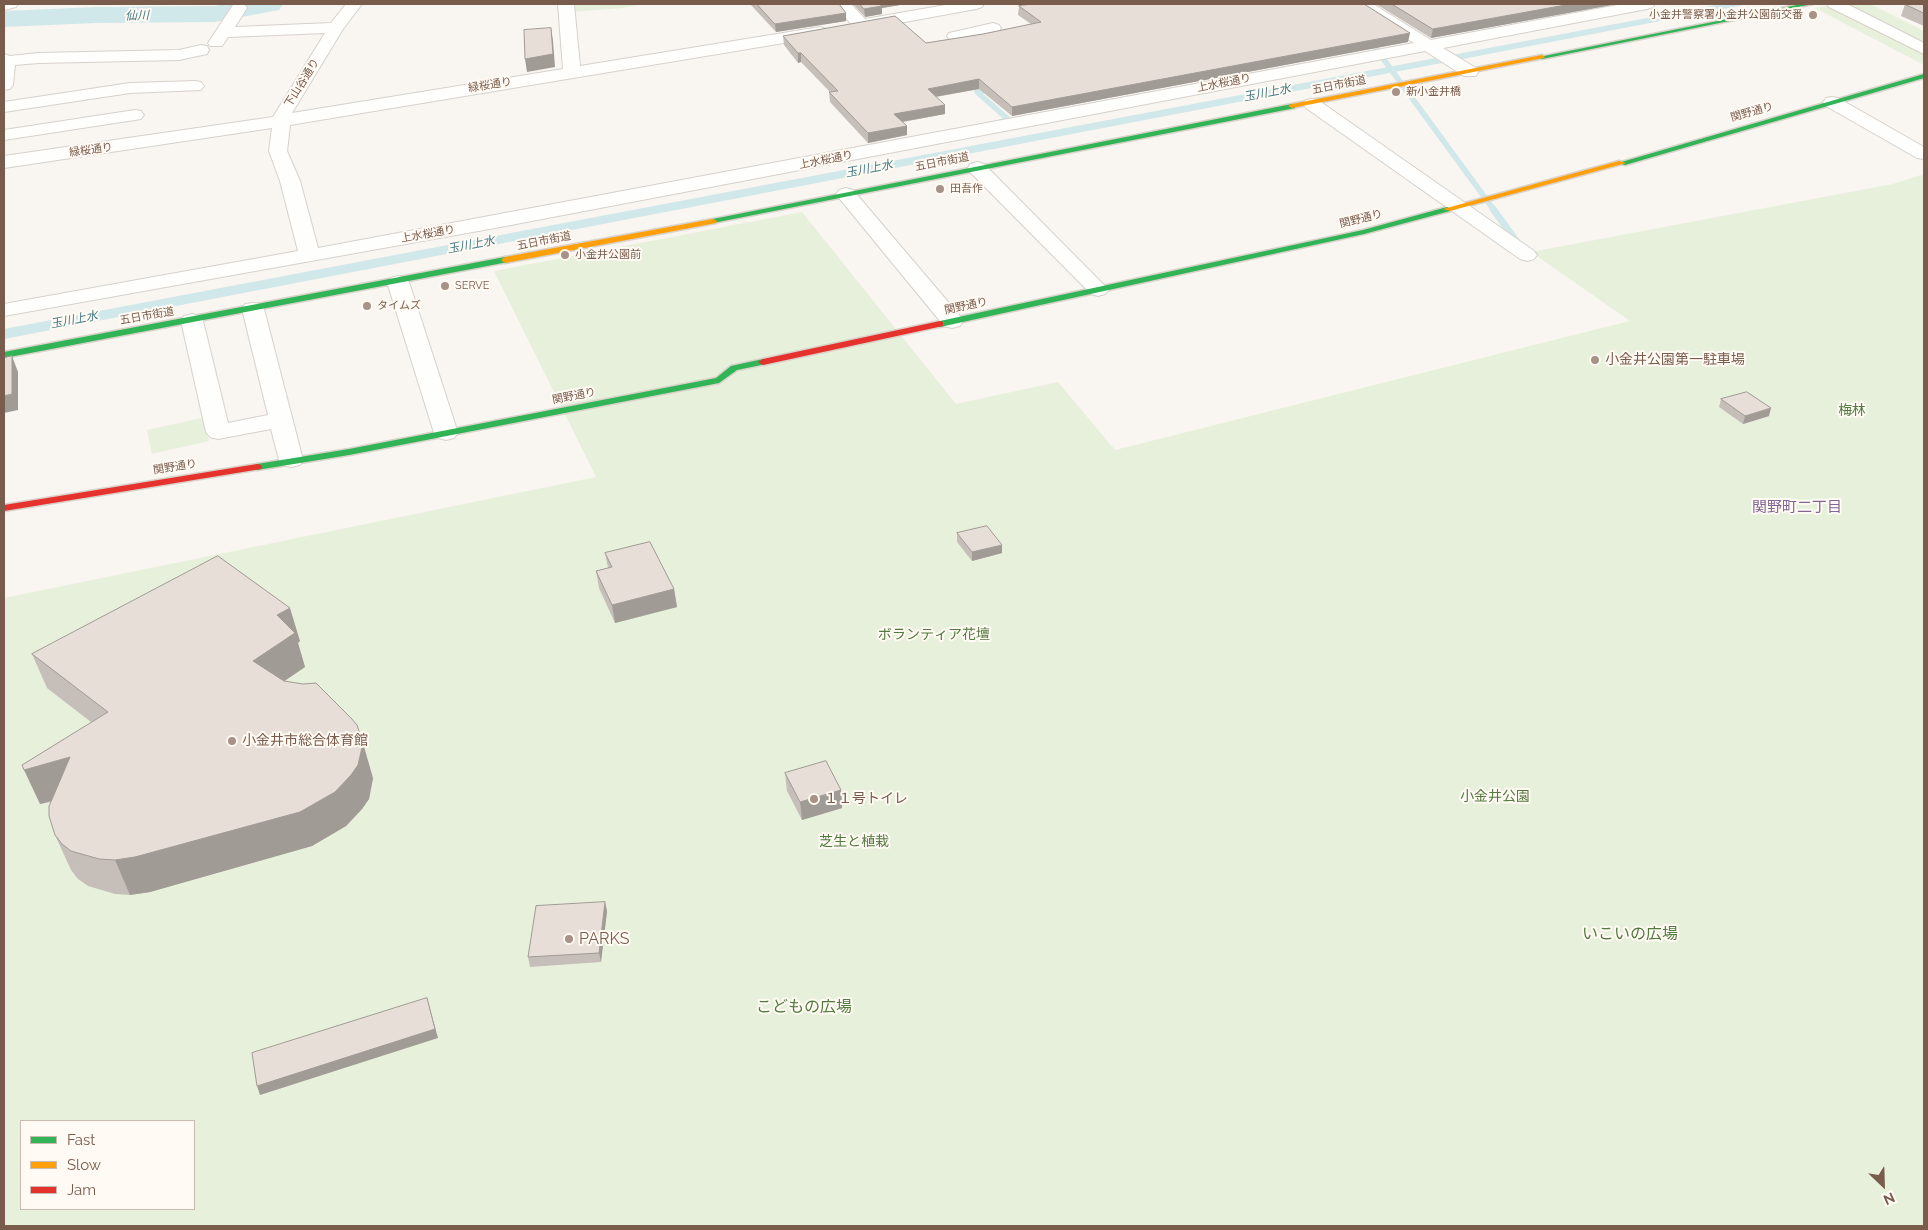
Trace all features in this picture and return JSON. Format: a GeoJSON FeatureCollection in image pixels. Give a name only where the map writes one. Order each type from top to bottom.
{"type":"FeatureCollection","features":[{"type":"Feature","properties":{"kind":"main road","name":"五日市街道"},"geometry":{"type":"LineString","coordinates":[[4,355],[398,282],[1312,104],[1467,70],[1810,4]]}},
{"type":"Feature","properties":{"kind":"main road","name":"関野通り"},"geometry":{"type":"LineString","coordinates":[[4,508],[349,452],[719,380],[734,368],[1364,232],[1516,189],[1629,161],[1924,76]]}},
{"type":"Feature","properties":{"kind":"street"},"geometry":{"type":"LineString","coordinates":[[4,5],[10,4]]}},
{"type":"Feature","properties":{"kind":"street","name":"下山谷通り"},"geometry":{"type":"LineString","coordinates":[[310,256],[290,181],[278,151],[282,116],[336,28],[354,4]]}},
{"type":"Feature","properties":{"kind":"street"},"geometry":{"type":"LineString","coordinates":[[566,4],[572,72]]}},
{"type":"Feature","properties":{"kind":"street"},"geometry":{"type":"LineString","coordinates":[[843,4],[861,25]]}},
{"type":"Feature","properties":{"kind":"street","name":"緑桜通り"},"geometry":{"type":"LineString","coordinates":[[4,162],[136,144],[861,25],[946,7],[976,4]]}},
{"type":"Feature","properties":{"kind":"street"},"geometry":{"type":"LineString","coordinates":[[1363,4],[1467,70]]}},
{"type":"Feature","properties":{"kind":"street","name":"上水桜通り"},"geometry":{"type":"LineString","coordinates":[[4,310],[310,256],[868,148],[1430,47],[1648,4]]}},
{"type":"Feature","properties":{"kind":"street"},"geometry":{"type":"LineString","coordinates":[[1835,4],[1924,48]]}},
{"type":"Feature","properties":{"kind":"street"},"geometry":{"type":"LineString","coordinates":[[946,7],[973,32]]}},
{"type":"Feature","properties":{"kind":"street"},"geometry":{"type":"LineString","coordinates":[[4,107],[130,88],[199,71],[237,11]]}},
{"type":"Feature","properties":{"kind":"street"},"geometry":{"type":"LineString","coordinates":[[223,32],[336,28]]}},
{"type":"Feature","properties":{"kind":"street"},"geometry":{"type":"LineString","coordinates":[[955,36],[993,28]]}},
{"type":"Feature","properties":{"kind":"street"},"geometry":{"type":"LineString","coordinates":[[4,85],[5,60],[179,55],[199,71]]}},
{"type":"Feature","properties":{"kind":"street"},"geometry":{"type":"LineString","coordinates":[[1832,102],[1924,154]]}},
{"type":"Feature","properties":{"kind":"street"},"geometry":{"type":"LineString","coordinates":[[1312,104],[1526,255]]}},
{"type":"Feature","properties":{"kind":"street"},"geometry":{"type":"LineString","coordinates":[[4,135],[135,115]]}},
{"type":"Feature","properties":{"kind":"street"},"geometry":{"type":"LineString","coordinates":[[1902,141],[1924,134]]}},
{"type":"Feature","properties":{"kind":"street"},"geometry":{"type":"LineString","coordinates":[[977,168],[1098,290]]}},
{"type":"Feature","properties":{"kind":"street"},"geometry":{"type":"LineString","coordinates":[[846,194],[952,322]]}},
{"type":"Feature","properties":{"kind":"street"},"geometry":{"type":"LineString","coordinates":[[398,282],[446,433]]}},
{"type":"Feature","properties":{"kind":"street"},"geometry":{"type":"LineString","coordinates":[[253,309],[291,460]]}},
{"type":"Feature","properties":{"kind":"street"},"geometry":{"type":"LineString","coordinates":[[192,321],[218,432],[282,420]]}},
{"type":"Feature","properties":{"kind":"green space"},"geometry":{"type":"Polygon","coordinates":[[[570,4],[642,4],[623,8],[571,12],[570,4]]]}},
{"type":"Feature","properties":{"kind":"green space"},"geometry":{"type":"Polygon","coordinates":[[[1837,4],[1870,4],[1924,31],[1924,65],[1815,8],[1837,4]]]}},
{"type":"Feature","properties":{"kind":"green space","name":"小金井公園"},"geometry":{"type":"Polygon","coordinates":[[[1924,174],[1924,1226],[4,1226],[4,598],[596,477],[494,271],[802,212],[956,404],[1058,382],[1115,450],[1630,321],[1531,252],[1893,184],[1924,174]]]}},
{"type":"Feature","properties":{"kind":"green space"},"geometry":{"type":"Polygon","coordinates":[[[202,418],[209,441],[152,454],[147,430],[202,418]]]}},
{"type":"Feature","properties":{"kind":"water","name":"玉川上水"},"geometry":{"type":"Polygon","coordinates":[[[1721,4],[1749,4],[4,339],[4,329],[1721,4]]]}},
{"type":"Feature","properties":{"kind":"building"},"geometry":{"type":"Polygon","coordinates":[[[757,4],[839,4],[846,13],[775,24],[757,4]]]}},
{"type":"Feature","properties":{"kind":"building"},"geometry":{"type":"Polygon","coordinates":[[[860,4],[879,4],[882,6],[864,9],[860,4]]]}},
{"type":"Feature","properties":{"kind":"building"},"geometry":{"type":"Polygon","coordinates":[[[1031,4],[1364,4],[1410,33],[1012,107],[979,79],[928,89],[945,105],[894,114],[907,126],[868,133],[829,92],[838,91],[783,36],[895,16],[926,43],[1041,22],[1019,6],[1031,4]]]}},
{"type":"Feature","properties":{"kind":"building"},"geometry":{"type":"Polygon","coordinates":[[[1392,4],[1571,4],[1433,29],[1392,4]]]}},
{"type":"Feature","properties":{"kind":"building"},"geometry":{"type":"Polygon","coordinates":[[[1905,4],[1924,4],[1924,13],[1905,4]]]}},
{"type":"Feature","properties":{"kind":"building"},"geometry":{"type":"Polygon","coordinates":[[[551,28],[553,54],[525,59],[524,30],[551,28]]]}},
{"type":"Feature","properties":{"kind":"building"},"geometry":{"type":"Polygon","coordinates":[[[12,356],[12,394],[4,396],[4,358],[12,356]]]}},
{"type":"Feature","properties":{"kind":"building"},"geometry":{"type":"Polygon","coordinates":[[[1747,392],[1771,408],[1745,416],[1721,399],[1747,392]]]}},
{"type":"Feature","properties":{"kind":"building"},"geometry":{"type":"Polygon","coordinates":[[[987,526],[1002,545],[972,552],[957,533],[987,526]]]}},
{"type":"Feature","properties":{"kind":"building"},"geometry":{"type":"Polygon","coordinates":[[[650,542],[674,589],[612,605],[596,571],[612,567],[605,553],[650,542]]]}},
{"type":"Feature","properties":{"kind":"building","name":"小金井市総合体育館"},"geometry":{"type":"Polygon","coordinates":[[[218,556],[290,608],[277,615],[295,633],[253,661],[284,681],[303,684],[316,683],[357,725],[363,743],[358,765],[335,792],[300,812],[135,857],[115,860],[99,859],[71,851],[55,835],[49,816],[49,806],[70,757],[24,770],[22,765],[108,712],[32,654],[218,556]]]}},
{"type":"Feature","properties":{"kind":"building"},"geometry":{"type":"Polygon","coordinates":[[[826,761],[841,790],[800,802],[785,773],[826,761]]]}},
{"type":"Feature","properties":{"kind":"building","name":"PARKS"},"geometry":{"type":"Polygon","coordinates":[[[605,902],[599,953],[528,957],[536,906],[605,902]]]}},
{"type":"Feature","properties":{"kind":"building"},"geometry":{"type":"Polygon","coordinates":[[[427,998],[435,1029],[257,1086],[252,1053],[427,998]]]}},
{"type":"Feature","properties":{"kind":"waterway","name":"仙川"},"geometry":{"type":"LineString","coordinates":[[4,19],[96,15],[215,14],[269,4]]}},
{"type":"Feature","properties":{"kind":"waterway"},"geometry":{"type":"LineString","coordinates":[[1368,38],[1494,210]]}},
{"type":"Feature","properties":{"kind":"waterway"},"geometry":{"type":"LineString","coordinates":[[992,89],[977,92],[1009,120],[1000,122]]}},
{"type":"Feature","properties":{"kind":"waterway"},"geometry":{"type":"LineString","coordinates":[[1493,209],[1520,246]]}},
{"type":"Feature","properties":{"kind":"traffic: fast"},"geometry":{"type":"LineString","coordinates":[[1542,57],[1810,4]]}},
{"type":"Feature","properties":{"kind":"traffic: fast"},"geometry":{"type":"LineString","coordinates":[[1622,163],[1924,76]]}},
{"type":"Feature","properties":{"kind":"traffic: fast"},"geometry":{"type":"LineString","coordinates":[[713,221],[1292,106]]}},
{"type":"Feature","properties":{"kind":"traffic: fast"},"geometry":{"type":"LineString","coordinates":[[940,324],[1364,232],[1447,209]]}},
{"type":"Feature","properties":{"kind":"traffic: fast"},"geometry":{"type":"LineString","coordinates":[[4,355],[505,260]]}},
{"type":"Feature","properties":{"kind":"traffic: fast"},"geometry":{"type":"LineString","coordinates":[[257,467],[349,452],[719,380],[734,368],[763,362]]}},
{"type":"Feature","properties":{"kind":"traffic: slow"},"geometry":{"type":"LineString","coordinates":[[1292,106],[1542,57]]}},
{"type":"Feature","properties":{"kind":"traffic: slow"},"geometry":{"type":"LineString","coordinates":[[1447,209],[1622,163]]}},
{"type":"Feature","properties":{"kind":"traffic: slow"},"geometry":{"type":"LineString","coordinates":[[505,260],[713,221]]}},
{"type":"Feature","properties":{"kind":"traffic: jam"},"geometry":{"type":"LineString","coordinates":[[763,362],[940,324]]}},
{"type":"Feature","properties":{"kind":"traffic: jam"},"geometry":{"type":"LineString","coordinates":[[4,508],[257,467]]}},
{"type":"Feature","properties":{"kind":"place","name":"小金井警察署小金井公園前交番"},"geometry":{"type":"Point","coordinates":[1813,15]}},
{"type":"Feature","properties":{"kind":"place","name":"新小金井橋"},"geometry":{"type":"Point","coordinates":[1396,92]}},
{"type":"Feature","properties":{"kind":"place","name":"田吾作"},"geometry":{"type":"Point","coordinates":[940,189]}},
{"type":"Feature","properties":{"kind":"place","name":"小金井公園前"},"geometry":{"type":"Point","coordinates":[565,255]}},
{"type":"Feature","properties":{"kind":"place","name":"SERVE"},"geometry":{"type":"Point","coordinates":[445,286]}},
{"type":"Feature","properties":{"kind":"place","name":"タイムズ"},"geometry":{"type":"Point","coordinates":[367,306]}},
{"type":"Feature","properties":{"kind":"place","name":"小金井公園第一駐車場"},"geometry":{"type":"Point","coordinates":[1595,360]}},
{"type":"Feature","properties":{"kind":"place","name":"小金井市総合体育館"},"geometry":{"type":"Point","coordinates":[232,741]}},
{"type":"Feature","properties":{"kind":"place","name":"１１号トイレ"},"geometry":{"type":"Point","coordinates":[814,799]}},
{"type":"Feature","properties":{"kind":"place","name":"PARKS"},"geometry":{"type":"Point","coordinates":[569,939]}},
{"type":"Feature","properties":{"kind":"district","name":"関野町二丁目"},"geometry":{"type":"Point","coordinates":[1797,507]}},
{"type":"Feature","properties":{"kind":"park label","name":"梅林"},"geometry":{"type":"Point","coordinates":[1852,411]}},
{"type":"Feature","properties":{"kind":"park label","name":"ボランティア花壇"},"geometry":{"type":"Point","coordinates":[934,635]}},
{"type":"Feature","properties":{"kind":"park label","name":"芝生と植栽"},"geometry":{"type":"Point","coordinates":[854,842]}},
{"type":"Feature","properties":{"kind":"park label","name":"いこいの広場"},"geometry":{"type":"Point","coordinates":[1630,934]}},
{"type":"Feature","properties":{"kind":"park label","name":"こどもの広場"},"geometry":{"type":"Point","coordinates":[804,1007]}}]}
